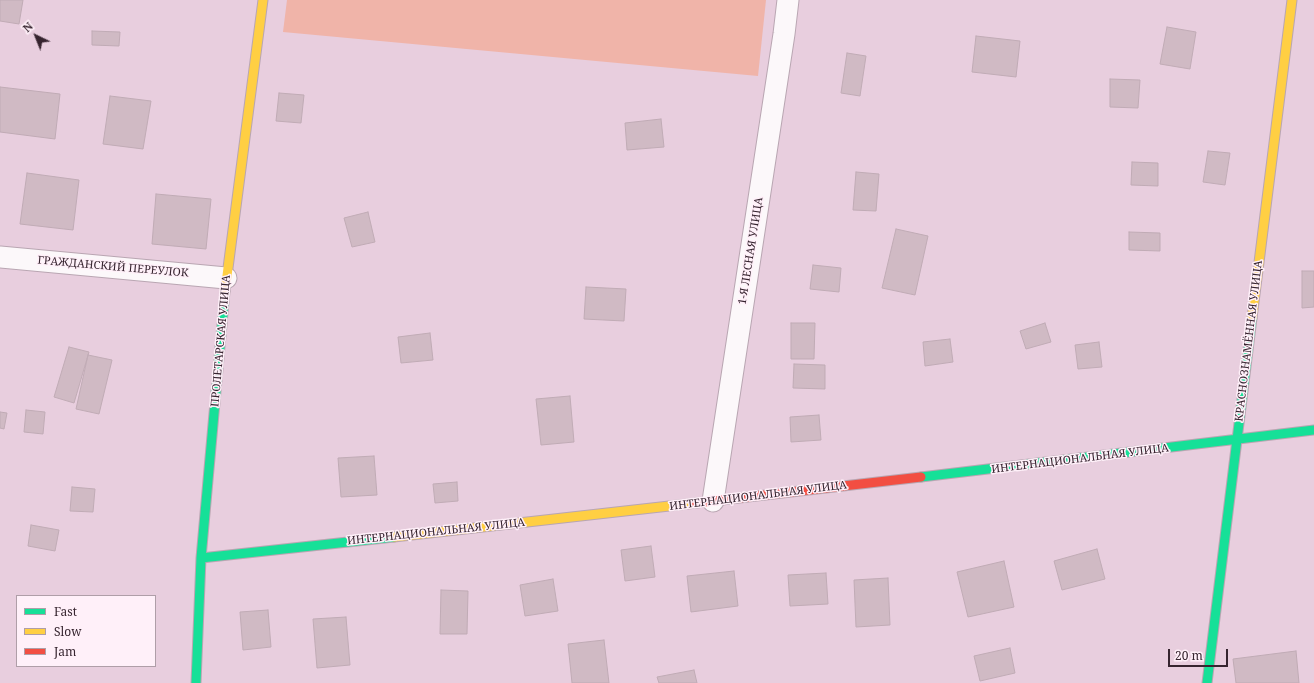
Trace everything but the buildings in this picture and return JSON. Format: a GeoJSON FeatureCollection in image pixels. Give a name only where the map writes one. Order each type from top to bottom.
{"type":"FeatureCollection","features":[{"type":"Feature","properties":{"kind":"street","name":"ПРОЛЕТАРСКАЯ УЛИЦА"},"geometry":{"type":"LineString","coordinates":[[196,683],[201,558],[226,278],[263,0]]}},
{"type":"Feature","properties":{"kind":"street","name":"1-Я ЛЕСНАЯ УЛИЦА"},"geometry":{"type":"LineString","coordinates":[[713,501],[788,0]]}},
{"type":"Feature","properties":{"kind":"street","name":"КРАСНОЗНАМЁННАЯ УЛИЦА"},"geometry":{"type":"LineString","coordinates":[[1207,683],[1292,0]]}},
{"type":"Feature","properties":{"kind":"street","name":"ГРАЖДАНСКИЙ ПЕРЕУЛОК"},"geometry":{"type":"LineString","coordinates":[[0,256],[226,278]]}},
{"type":"Feature","properties":{"kind":"street","name":"ИНТЕРНАЦИОНАЛЬНАЯ УЛИЦА"},"geometry":{"type":"LineString","coordinates":[[201,558],[713,501],[1314,430]]}},
{"type":"Feature","properties":{"kind":"shaded area"},"geometry":{"type":"Polygon","coordinates":[[[287,0],[766,0],[758,76],[283,32],[287,0]]]}},
{"type":"Feature","properties":{"kind":"traffic: fast"},"geometry":{"type":"LineString","coordinates":[[196,683],[201,558],[225,291]]}},
{"type":"Feature","properties":{"kind":"traffic: fast"},"geometry":{"type":"LineString","coordinates":[[1207,683],[1252,318]]}},
{"type":"Feature","properties":{"kind":"traffic: fast"},"geometry":{"type":"LineString","coordinates":[[921,477],[1314,430]]}},
{"type":"Feature","properties":{"kind":"traffic: fast"},"geometry":{"type":"LineString","coordinates":[[201,558],[394,537]]}},
{"type":"Feature","properties":{"kind":"traffic: slow"},"geometry":{"type":"LineString","coordinates":[[225,291],[263,0]]}},
{"type":"Feature","properties":{"kind":"traffic: slow"},"geometry":{"type":"LineString","coordinates":[[1252,318],[1292,0]]}},
{"type":"Feature","properties":{"kind":"traffic: slow"},"geometry":{"type":"LineString","coordinates":[[394,537],[696,503]]}},
{"type":"Feature","properties":{"kind":"traffic: jam"},"geometry":{"type":"LineString","coordinates":[[696,503],[921,477]]}}]}
